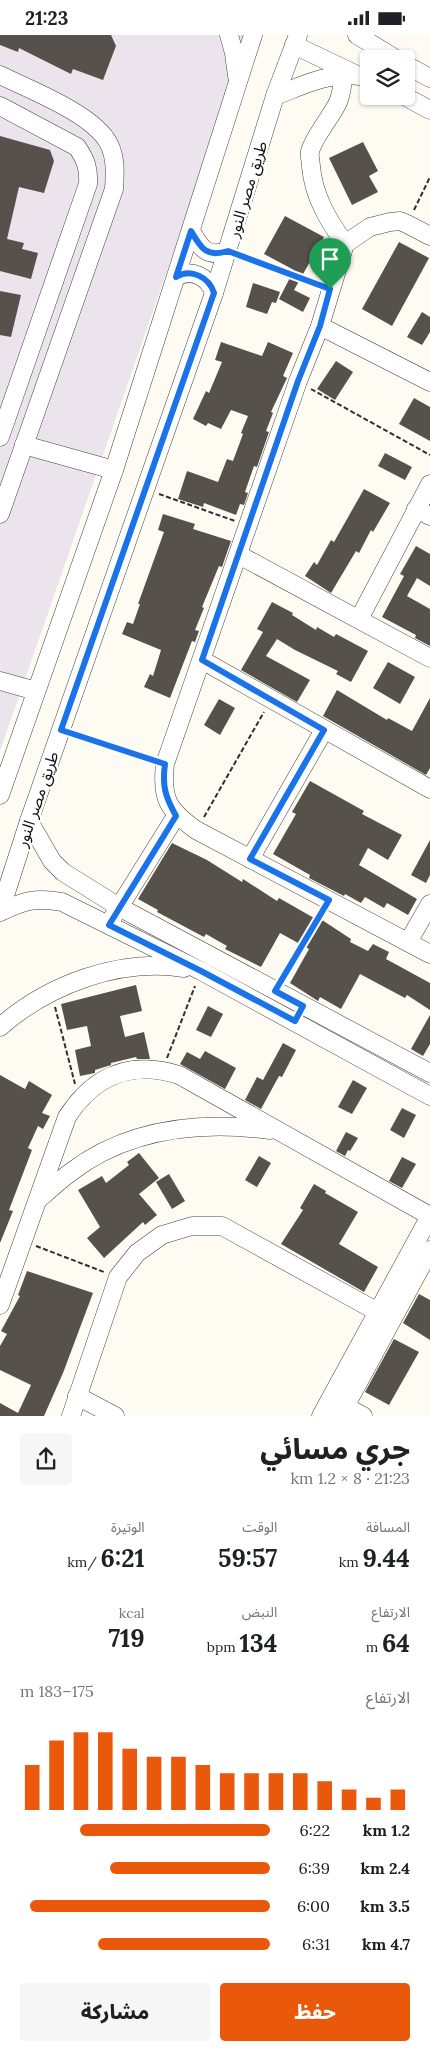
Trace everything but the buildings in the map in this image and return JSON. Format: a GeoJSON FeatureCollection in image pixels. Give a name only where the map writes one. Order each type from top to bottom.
{"type":"FeatureCollection","features":[{"type":"Feature","properties":{"kind":"street"},"geometry":{"type":"LineString","coordinates":[[229,35],[234,53],[237,86]]}},
{"type":"Feature","properties":{"kind":"street"},"geometry":{"type":"LineString","coordinates":[[0,795],[114,470],[253,35]]}},
{"type":"Feature","properties":{"kind":"street"},"geometry":{"type":"LineString","coordinates":[[357,35],[371,40],[384,50]]}},
{"type":"Feature","properties":{"kind":"street"},"geometry":{"type":"LineString","coordinates":[[296,40],[360,76]]}},
{"type":"Feature","properties":{"kind":"street","name":"طريق مصر النور"},"geometry":{"type":"LineString","coordinates":[[0,912],[29,821],[214,293],[275,96],[296,40]]}},
{"type":"Feature","properties":{"kind":"street"},"geometry":{"type":"LineString","coordinates":[[342,74],[342,93],[336,109],[310,152],[318,199],[327,218],[345,244]]}},
{"type":"Feature","properties":{"kind":"street"},"geometry":{"type":"LineString","coordinates":[[275,96],[321,79],[342,74],[360,77]]}},
{"type":"Feature","properties":{"kind":"street"},"geometry":{"type":"LineString","coordinates":[[0,75],[95,125],[109,143],[116,166],[114,189],[0,514]]}},
{"type":"Feature","properties":{"kind":"street"},"geometry":{"type":"LineString","coordinates":[[415,102],[430,110]]}},
{"type":"Feature","properties":{"kind":"street"},"geometry":{"type":"LineString","coordinates":[[0,106],[77,147],[85,158],[89,170],[88,184],[0,437]]}},
{"type":"Feature","properties":{"kind":"street"},"geometry":{"type":"LineString","coordinates":[[430,236],[400,221],[380,223],[370,227],[345,244],[320,326],[298,381],[240,555],[165,764],[163,782],[167,800],[176,816],[196,830],[430,953]]}},
{"type":"Feature","properties":{"kind":"street"},"geometry":{"type":"LineString","coordinates":[[191,231],[202,249],[214,255],[228,251]]}},
{"type":"Feature","properties":{"kind":"street"},"geometry":{"type":"LineString","coordinates":[[176,277],[182,273],[203,277],[212,286],[214,293]]}},
{"type":"Feature","properties":{"kind":"street"},"geometry":{"type":"LineString","coordinates":[[320,326],[430,382]]}},
{"type":"Feature","properties":{"kind":"street"},"geometry":{"type":"LineString","coordinates":[[24,445],[114,470]]}},
{"type":"Feature","properties":{"kind":"street"},"geometry":{"type":"LineString","coordinates":[[359,619],[423,513],[430,484]]}},
{"type":"Feature","properties":{"kind":"street"},"geometry":{"type":"LineString","coordinates":[[240,555],[430,658]]}},
{"type":"Feature","properties":{"kind":"street"},"geometry":{"type":"LineString","coordinates":[[202,660],[430,789]]}},
{"type":"Feature","properties":{"kind":"street"},"geometry":{"type":"LineString","coordinates":[[0,681],[36,691]]}},
{"type":"Feature","properties":{"kind":"street"},"geometry":{"type":"LineString","coordinates":[[250,859],[324,730]]}},
{"type":"Feature","properties":{"kind":"street"},"geometry":{"type":"LineString","coordinates":[[109,925],[176,816]]}},
{"type":"Feature","properties":{"kind":"street"},"geometry":{"type":"LineString","coordinates":[[29,821],[52,861],[63,872],[119,907],[275,991],[299,1013],[430,1095]]}},
{"type":"Feature","properties":{"kind":"street"},"geometry":{"type":"LineString","coordinates":[[0,912],[20,903],[42,898],[62,902],[201,971],[299,1013],[430,1073]]}},
{"type":"Feature","properties":{"kind":"street"},"geometry":{"type":"LineString","coordinates":[[408,942],[430,904]]}},
{"type":"Feature","properties":{"kind":"street"},"geometry":{"type":"LineString","coordinates":[[0,1027],[14,1015],[51,992],[87,978],[125,969],[164,965],[201,971]]}},
{"type":"Feature","properties":{"kind":"street"},"geometry":{"type":"LineString","coordinates":[[0,1305],[67,1117],[79,1099],[102,1079],[131,1069],[162,1069],[179,1075],[430,1216],[321,1416]]}},
{"type":"Feature","properties":{"kind":"street"},"geometry":{"type":"LineString","coordinates":[[38,1199],[72,1171],[109,1149],[150,1134],[193,1126],[236,1125],[280,1131]]}},
{"type":"Feature","properties":{"kind":"street"},"geometry":{"type":"LineString","coordinates":[[71,1416],[118,1277],[137,1253],[162,1235],[192,1226],[222,1226],[378,1312]]}},
{"type":"Feature","properties":{"kind":"street"},"geometry":{"type":"LineString","coordinates":[[363,1416],[343,1411],[430,1250]]}},
{"type":"Feature","properties":{"kind":"street"},"geometry":{"type":"LineString","coordinates":[[78,1396],[115,1416]]}},
{"type":"Feature","properties":{"kind":"path"},"geometry":{"type":"LineString","coordinates":[[407,224],[430,177]]}},
{"type":"Feature","properties":{"kind":"path"},"geometry":{"type":"LineString","coordinates":[[228,251],[330,289]]}},
{"type":"Feature","properties":{"kind":"path"},"geometry":{"type":"LineString","coordinates":[[298,381],[430,455]]}},
{"type":"Feature","properties":{"kind":"path"},"geometry":{"type":"LineString","coordinates":[[145,489],[249,526]]}},
{"type":"Feature","properties":{"kind":"path"},"geometry":{"type":"LineString","coordinates":[[196,830],[271,699]]}},
{"type":"Feature","properties":{"kind":"path"},"geometry":{"type":"LineString","coordinates":[[61,730],[165,764]]}},
{"type":"Feature","properties":{"kind":"path"},"geometry":{"type":"LineString","coordinates":[[275,991],[329,900]]}},
{"type":"Feature","properties":{"kind":"path"},"geometry":{"type":"LineString","coordinates":[[162,1069],[201,971]]}},
{"type":"Feature","properties":{"kind":"path"},"geometry":{"type":"LineString","coordinates":[[51,992],[79,1099]]}},
{"type":"Feature","properties":{"kind":"path"},"geometry":{"type":"LineString","coordinates":[[23,1241],[118,1277]]}},
{"type":"Feature","properties":{"kind":"shaded area"},"geometry":{"type":"Polygon","coordinates":[[[0,35],[249,35],[0,751],[0,35]]]}},
{"type":"Feature","properties":{"kind":"route"},"geometry":{"type":"LineString","coordinates":[[191,231],[202,249],[214,255],[228,251],[330,289],[320,326],[298,381],[240,555],[202,660],[324,730],[250,859],[329,900],[275,991],[303,1006],[295,1021],[109,925],[176,816],[167,800],[163,782],[165,764],[61,730],[214,293],[212,286],[203,277],[182,273],[176,277],[191,231]]}}]}
